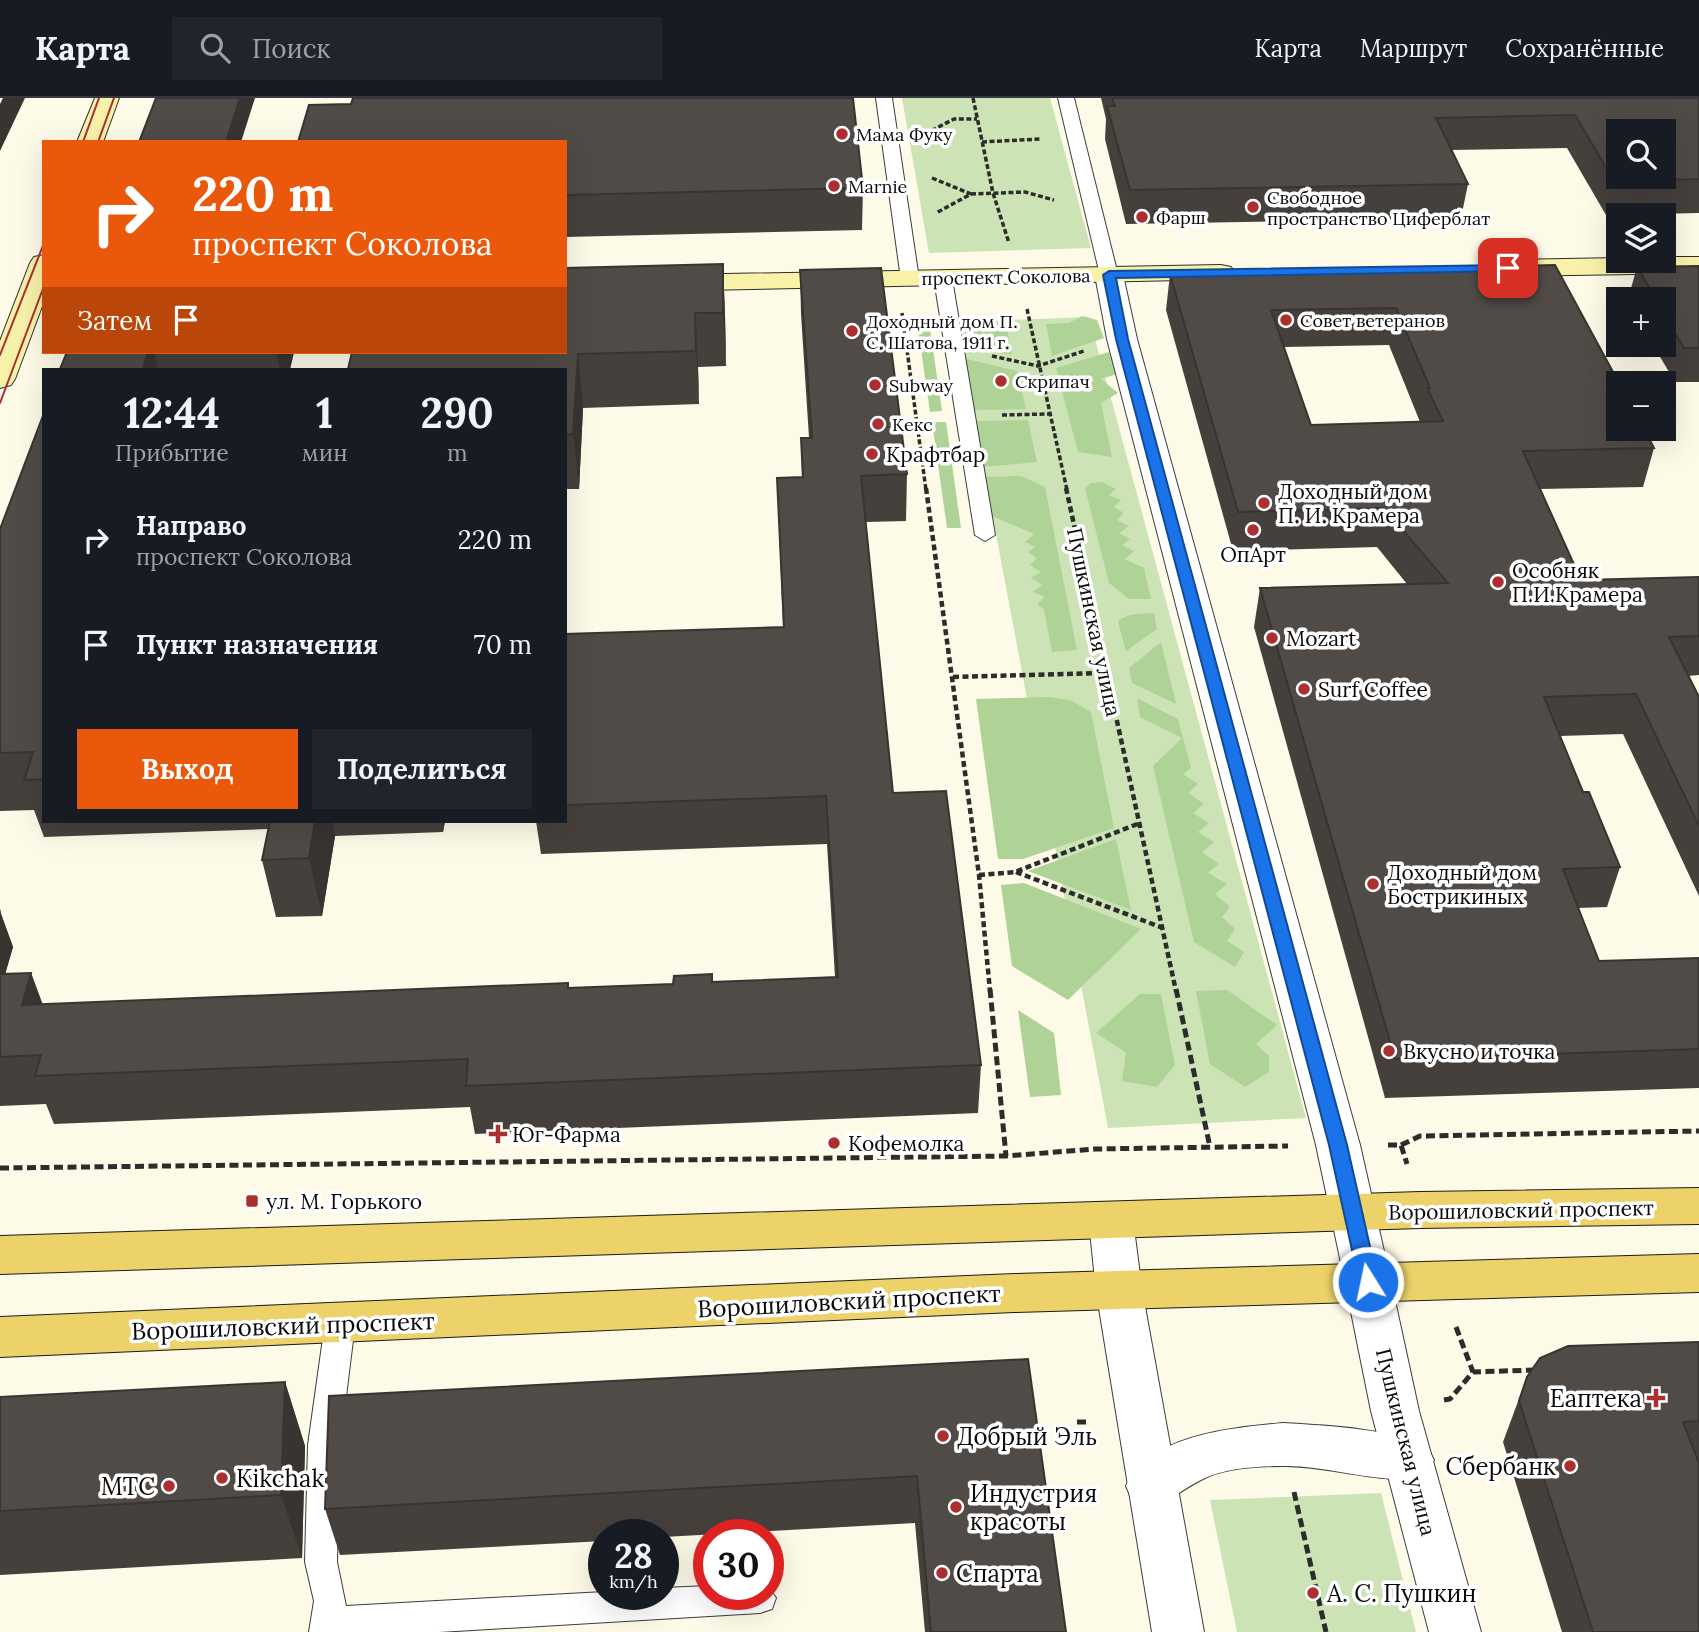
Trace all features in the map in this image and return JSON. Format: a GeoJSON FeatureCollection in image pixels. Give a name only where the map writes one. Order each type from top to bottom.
{"type":"FeatureCollection","features":[{"type":"Feature","properties":{"kind":"main road"},"geometry":{"type":"LineString","coordinates":[[91,140],[107,98]]}},
{"type":"Feature","properties":{"kind":"main road"},"geometry":{"type":"LineString","coordinates":[[1480,269],[1699,265]]}},
{"type":"Feature","properties":{"kind":"main road","name":"проспект Соколова"},"geometry":{"type":"LineString","coordinates":[[567,285],[1248,273]]}},
{"type":"Feature","properties":{"kind":"main road"},"geometry":{"type":"LineString","coordinates":[[0,379],[38,295],[42,274]]}},
{"type":"Feature","properties":{"kind":"main road"},"geometry":{"type":"LineString","coordinates":[[0,295],[38,295]]}},
{"type":"Feature","properties":{"kind":"main road","name":"Ворошиловский проспект"},"geometry":{"type":"LineString","coordinates":[[0,1255],[1420,1210],[1699,1206]]}},
{"type":"Feature","properties":{"kind":"main road","name":"Ворошиловский проспект"},"geometry":{"type":"LineString","coordinates":[[0,1337],[1119,1290],[1699,1273]]}},
{"type":"Feature","properties":{"kind":"street","name":"Пушкинская улица"},"geometry":{"type":"LineString","coordinates":[[1109,275],[1122,339],[1356,1214],[1368,1282],[1409,1460],[1455,1632]]}},
{"type":"Feature","properties":{"kind":"street"},"geometry":{"type":"LineString","coordinates":[[1111,1221],[1119,1290],[1178,1632]]}},
{"type":"Feature","properties":{"kind":"street"},"geometry":{"type":"LineString","coordinates":[[1152,1486],[1189,1461],[1222,1451],[1283,1444],[1346,1449],[1409,1460]]}},
{"type":"Feature","properties":{"kind":"lane"},"geometry":{"type":"LineString","coordinates":[[884,98],[893,151],[904,279]]}},
{"type":"Feature","properties":{"kind":"lane"},"geometry":{"type":"LineString","coordinates":[[1066,98],[1109,275]]}},
{"type":"Feature","properties":{"kind":"lane"},"geometry":{"type":"LineString","coordinates":[[943,279],[985,535]]}},
{"type":"Feature","properties":{"kind":"lane"},"geometry":{"type":"LineString","coordinates":[[340,1324],[324,1445],[321,1562],[330,1601],[327,1628],[693,1603]]}},
{"type":"Feature","properties":{"kind":"path","name":"Пушкинская улица"},"geometry":{"type":"LineString","coordinates":[[973,98],[993,193],[1020,278],[1210,1147]]}},
{"type":"Feature","properties":{"kind":"path"},"geometry":{"type":"LineString","coordinates":[[893,151],[954,119],[977,118]]}},
{"type":"Feature","properties":{"kind":"path"},"geometry":{"type":"LineString","coordinates":[[982,142],[1076,138]]}},
{"type":"Feature","properties":{"kind":"path"},"geometry":{"type":"LineString","coordinates":[[971,194],[1025,192],[1095,211]]}},
{"type":"Feature","properties":{"kind":"path"},"geometry":{"type":"LineString","coordinates":[[904,279],[979,875],[1006,1156]]}},
{"type":"Feature","properties":{"kind":"path"},"geometry":{"type":"LineString","coordinates":[[953,677],[1105,673]]}},
{"type":"Feature","properties":{"kind":"path"},"geometry":{"type":"LineString","coordinates":[[979,875],[1015,872],[1140,822]]}},
{"type":"Feature","properties":{"kind":"path"},"geometry":{"type":"LineString","coordinates":[[1015,872],[1163,928]]}},
{"type":"Feature","properties":{"kind":"path"},"geometry":{"type":"LineString","coordinates":[[0,1168],[1006,1156],[1095,1149],[1401,1145],[1420,1136],[1699,1131]]}},
{"type":"Feature","properties":{"kind":"path"},"geometry":{"type":"LineString","coordinates":[[1401,1145],[1420,1210]]}},
{"type":"Feature","properties":{"kind":"path"},"geometry":{"type":"LineString","coordinates":[[1473,1372],[1539,1370]]}},
{"type":"Feature","properties":{"kind":"path"},"geometry":{"type":"LineString","coordinates":[[1283,1444],[1326,1632]]}},
{"type":"Feature","properties":{"kind":"green space"},"geometry":{"type":"Polygon","coordinates":[[[902,98],[1050,98],[1091,248],[929,253],[902,98]]]}},
{"type":"Feature","properties":{"kind":"green space"},"geometry":{"type":"Polygon","coordinates":[[[1082,316],[1097,320],[1104,338],[1052,356],[1046,324],[1069,323],[1082,316]]]}},
{"type":"Feature","properties":{"kind":"green space"},"geometry":{"type":"Polygon","coordinates":[[[1089,317],[1306,1118],[1108,1128],[956,322],[1089,317]]]}},
{"type":"Feature","properties":{"kind":"green space"},"geometry":{"type":"Polygon","coordinates":[[[965,320],[1006,325],[1012,355],[959,342],[958,326],[965,320]]]}},
{"type":"Feature","properties":{"kind":"green space"},"geometry":{"type":"Polygon","coordinates":[[[918,329],[930,329],[942,411],[930,412],[918,329]]]}},
{"type":"Feature","properties":{"kind":"green space"},"geometry":{"type":"Polygon","coordinates":[[[1109,352],[1117,374],[1101,379],[1118,393],[1101,403],[1112,457],[1078,452],[1056,368],[1109,352]]]}},
{"type":"Feature","properties":{"kind":"green space"},"geometry":{"type":"Polygon","coordinates":[[[963,358],[1017,371],[1026,409],[972,410],[963,358]]]}},
{"type":"Feature","properties":{"kind":"green space"},"geometry":{"type":"Polygon","coordinates":[[[1028,420],[1037,462],[982,467],[974,421],[1028,420]]]}},
{"type":"Feature","properties":{"kind":"green space"},"geometry":{"type":"Polygon","coordinates":[[[932,422],[946,422],[961,528],[947,528],[932,422]]]}},
{"type":"Feature","properties":{"kind":"green space"},"geometry":{"type":"Polygon","coordinates":[[[1021,476],[1045,487],[1077,650],[1052,652],[1044,610],[1037,604],[1045,597],[1033,592],[1042,585],[1031,578],[1041,572],[1030,565],[1037,558],[1028,552],[1035,547],[1025,542],[1034,534],[990,515],[983,477],[1021,476]]]}},
{"type":"Feature","properties":{"kind":"green space"},"geometry":{"type":"Polygon","coordinates":[[[1102,482],[1116,489],[1109,495],[1121,500],[1114,507],[1124,513],[1117,520],[1129,526],[1119,533],[1130,539],[1122,545],[1134,551],[1125,559],[1144,568],[1151,599],[1129,599],[1109,583],[1085,488],[1091,483],[1102,482]]]}},
{"type":"Feature","properties":{"kind":"green space"},"geometry":{"type":"Polygon","coordinates":[[[1154,613],[1157,629],[1126,651],[1118,622],[1130,615],[1154,613]]]}},
{"type":"Feature","properties":{"kind":"green space"},"geometry":{"type":"Polygon","coordinates":[[[1161,642],[1176,704],[1132,683],[1129,668],[1161,642]]]}},
{"type":"Feature","properties":{"kind":"green space"},"geometry":{"type":"Polygon","coordinates":[[[1049,697],[1070,700],[1091,712],[1114,828],[1023,859],[998,859],[976,699],[1049,697]]]}},
{"type":"Feature","properties":{"kind":"green space"},"geometry":{"type":"Polygon","coordinates":[[[1137,698],[1178,719],[1191,768],[1183,774],[1198,784],[1188,793],[1204,804],[1193,813],[1209,823],[1198,832],[1214,842],[1202,852],[1219,864],[1208,873],[1227,884],[1215,894],[1230,907],[1222,917],[1235,929],[1227,941],[1244,952],[1235,967],[1194,942],[1153,766],[1182,738],[1140,717],[1137,698]]]}},
{"type":"Feature","properties":{"kind":"green space"},"geometry":{"type":"Polygon","coordinates":[[[1116,839],[1131,910],[1028,871],[1116,839]]]}},
{"type":"Feature","properties":{"kind":"green space"},"geometry":{"type":"Polygon","coordinates":[[[1024,883],[1141,929],[1068,1000],[1012,966],[1001,885],[1024,883]]]}},
{"type":"Feature","properties":{"kind":"green space"},"geometry":{"type":"Polygon","coordinates":[[[1227,990],[1277,1025],[1256,1044],[1269,1056],[1269,1072],[1245,1087],[1210,1064],[1196,991],[1227,990]]]}},
{"type":"Feature","properties":{"kind":"green space"},"geometry":{"type":"Polygon","coordinates":[[[1140,994],[1161,994],[1175,1065],[1157,1087],[1122,1081],[1126,1053],[1096,1033],[1140,994]]]}},
{"type":"Feature","properties":{"kind":"green space"},"geometry":{"type":"Polygon","coordinates":[[[1018,1010],[1054,1033],[1061,1095],[1030,1097],[1018,1010]]]}},
{"type":"Feature","properties":{"kind":"green space"},"geometry":{"type":"Polygon","coordinates":[[[1381,1493],[1416,1632],[1237,1632],[1210,1500],[1381,1493]]]}},
{"type":"Feature","properties":{"kind":"building"},"geometry":{"type":"Polygon","coordinates":[[[156,98],[240,98],[227,140],[140,140],[156,98]]]}},
{"type":"Feature","properties":{"kind":"building"},"geometry":{"type":"Polygon","coordinates":[[[353,98],[853,98],[863,188],[567,195],[567,140],[299,140],[309,105],[351,104],[353,98]]]}},
{"type":"Feature","properties":{"kind":"building"},"geometry":{"type":"Polygon","coordinates":[[[1112,98],[1699,98],[1699,179],[1676,180],[1676,119],[1606,119],[1606,167],[1575,115],[1436,118],[1468,184],[1130,190],[1107,106],[1115,106],[1112,98]]]}},
{"type":"Feature","properties":{"kind":"building"},"geometry":{"type":"Polygon","coordinates":[[[723,264],[723,313],[695,313],[696,351],[578,354],[573,434],[567,435],[567,368],[348,368],[352,354],[567,354],[567,268],[723,264]]]}},
{"type":"Feature","properties":{"kind":"building"},"geometry":{"type":"Polygon","coordinates":[[[1555,265],[1612,371],[1606,371],[1606,441],[1650,441],[1654,448],[1523,451],[1581,580],[1699,577],[1699,636],[1669,637],[1699,697],[1699,826],[1636,694],[1544,697],[1583,792],[1589,792],[1620,867],[1563,869],[1599,961],[1699,958],[1699,1049],[1395,1059],[1260,588],[1448,583],[1384,508],[1238,512],[1170,274],[1555,265]],[[1396,308],[1271,310],[1311,425],[1443,421],[1427,388],[1430,388],[1396,308]]]}},
{"type":"Feature","properties":{"kind":"building"},"geometry":{"type":"Polygon","coordinates":[[[1676,266],[1699,266],[1699,348],[1684,348],[1676,334],[1676,287],[1649,287],[1641,273],[1676,273],[1676,266]]]}},
{"type":"Feature","properties":{"kind":"building"},"geometry":{"type":"Polygon","coordinates":[[[881,268],[907,474],[861,476],[893,793],[946,791],[981,1065],[466,1086],[468,1059],[35,1076],[41,1055],[0,1057],[0,974],[31,973],[22,1005],[568,983],[568,988],[673,984],[674,976],[712,974],[712,982],[838,977],[826,796],[567,805],[567,634],[784,627],[777,478],[803,477],[801,438],[812,438],[800,270],[881,268]]]}},
{"type":"Feature","properties":{"kind":"building"},"geometry":{"type":"Polygon","coordinates":[[[66,354],[147,354],[143,368],[60,368],[66,354]]]}},
{"type":"Feature","properties":{"kind":"building"},"geometry":{"type":"Polygon","coordinates":[[[42,418],[42,779],[24,780],[33,752],[0,753],[0,529],[42,418]]]}},
{"type":"Feature","properties":{"kind":"building"},"geometry":{"type":"Polygon","coordinates":[[[270,823],[315,823],[309,858],[262,860],[270,823]]]}},
{"type":"Feature","properties":{"kind":"building"},"geometry":{"type":"Polygon","coordinates":[[[1699,1342],[1699,1421],[1683,1422],[1699,1463],[1699,1632],[1593,1632],[1519,1401],[1527,1377],[1540,1358],[1568,1346],[1699,1342]]]}},
{"type":"Feature","properties":{"kind":"building"},"geometry":{"type":"Polygon","coordinates":[[[1028,1359],[1066,1632],[931,1632],[917,1476],[325,1509],[329,1396],[1028,1359]]]}},
{"type":"Feature","properties":{"kind":"building"},"geometry":{"type":"Polygon","coordinates":[[[285,1382],[281,1495],[0,1511],[0,1397],[285,1382]]]}},
{"type":"Feature","properties":{"kind":"tram line"},"geometry":{"type":"LineString","coordinates":[[84,140],[99,98]]}},
{"type":"Feature","properties":{"kind":"tram line"},"geometry":{"type":"LineString","coordinates":[[99,140],[114,98]]}},
{"type":"Feature","properties":{"kind":"tram line"},"geometry":{"type":"LineString","coordinates":[[0,355],[42,248]]}},
{"type":"Feature","properties":{"kind":"tram line"},"geometry":{"type":"LineString","coordinates":[[0,403],[42,291]]}},
{"type":"Feature","properties":{"kind":"place","name":"Мама Фуку"},"geometry":{"type":"Point","coordinates":[842,134]}},
{"type":"Feature","properties":{"kind":"place","name":"Marnie"},"geometry":{"type":"Point","coordinates":[834,186]}},
{"type":"Feature","properties":{"kind":"place","name":"Свободное пространство Циферблат"},"geometry":{"type":"Point","coordinates":[1253,207]}},
{"type":"Feature","properties":{"kind":"place","name":"Фарш"},"geometry":{"type":"Point","coordinates":[1142,217]}},
{"type":"Feature","properties":{"kind":"place","name":"Совет ветеранов"},"geometry":{"type":"Point","coordinates":[1286,320]}},
{"type":"Feature","properties":{"kind":"place","name":"Доходный дом П. С. Шатова, 1911 г."},"geometry":{"type":"Point","coordinates":[852,331]}},
{"type":"Feature","properties":{"kind":"place","name":"Скрипач"},"geometry":{"type":"Point","coordinates":[1001,381]}},
{"type":"Feature","properties":{"kind":"place","name":"Subway"},"geometry":{"type":"Point","coordinates":[875,385]}},
{"type":"Feature","properties":{"kind":"place","name":"Кекс"},"geometry":{"type":"Point","coordinates":[878,424]}},
{"type":"Feature","properties":{"kind":"place","name":"Крафтбар"},"geometry":{"type":"Point","coordinates":[872,454]}},
{"type":"Feature","properties":{"kind":"place","name":"Доходный дом П. И. Крамера"},"geometry":{"type":"Point","coordinates":[1264,503]}},
{"type":"Feature","properties":{"kind":"place","name":"ОпАрт"},"geometry":{"type":"Point","coordinates":[1253,530]}},
{"type":"Feature","properties":{"kind":"place","name":"Особняк П.И.Крамера"},"geometry":{"type":"Point","coordinates":[1498,582]}},
{"type":"Feature","properties":{"kind":"place","name":"Mozart"},"geometry":{"type":"Point","coordinates":[1272,638]}},
{"type":"Feature","properties":{"kind":"place","name":"Surf Coffee"},"geometry":{"type":"Point","coordinates":[1304,689]}},
{"type":"Feature","properties":{"kind":"place","name":"Доходный дом Бострикиных"},"geometry":{"type":"Point","coordinates":[1373,884]}},
{"type":"Feature","properties":{"kind":"place","name":"Вкусно и точка"},"geometry":{"type":"Point","coordinates":[1389,1051]}},
{"type":"Feature","properties":{"kind":"place","name":"Юг-Фарма"},"geometry":{"type":"Point","coordinates":[498,1134]}},
{"type":"Feature","properties":{"kind":"place","name":"Кофемолка"},"geometry":{"type":"Point","coordinates":[834,1143]}},
{"type":"Feature","properties":{"kind":"place","name":"ул. М. Горького"},"geometry":{"type":"Point","coordinates":[252,1201]}},
{"type":"Feature","properties":{"kind":"place","name":"Еаптека"},"geometry":{"type":"Point","coordinates":[1656,1398]}},
{"type":"Feature","properties":{"kind":"place","name":"Добрый Эль"},"geometry":{"type":"Point","coordinates":[943,1436]}},
{"type":"Feature","properties":{"kind":"place","name":"Сбербанк"},"geometry":{"type":"Point","coordinates":[1570,1466]}},
{"type":"Feature","properties":{"kind":"place","name":"Kikchak"},"geometry":{"type":"Point","coordinates":[222,1478]}},
{"type":"Feature","properties":{"kind":"place","name":"МТС"},"geometry":{"type":"Point","coordinates":[169,1486]}},
{"type":"Feature","properties":{"kind":"place","name":"Индустрия красоты"},"geometry":{"type":"Point","coordinates":[956,1507]}},
{"type":"Feature","properties":{"kind":"place","name":"Спарта"},"geometry":{"type":"Point","coordinates":[942,1573]}},
{"type":"Feature","properties":{"kind":"place","name":"А. С. Пушкин"},"geometry":{"type":"Point","coordinates":[1313,1593]}},
{"type":"Feature","properties":{"kind":"route"},"geometry":{"type":"LineString","coordinates":[[1368,1282],[1356,1214],[1122,339],[1109,275],[1508,268]]}}]}
